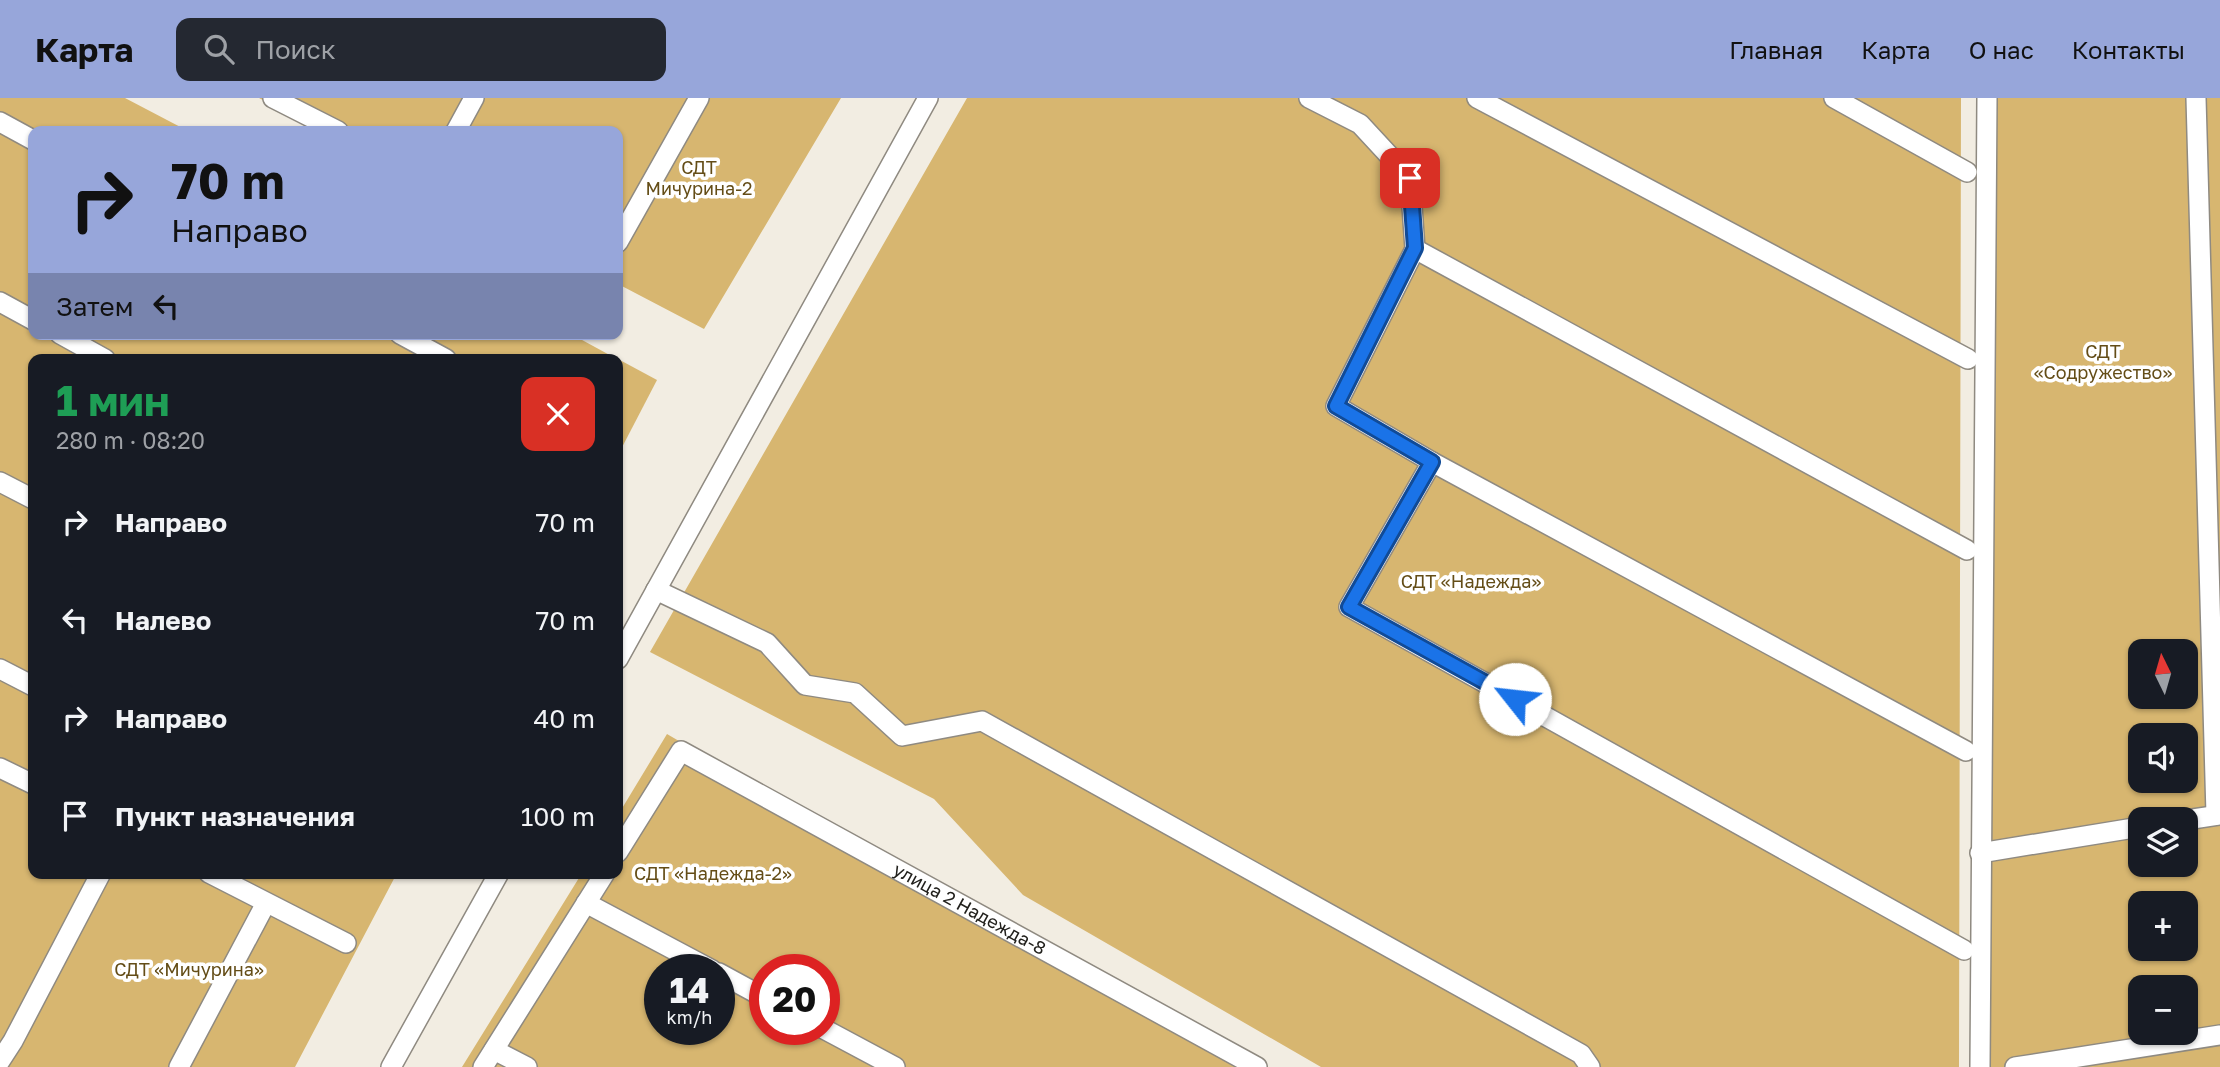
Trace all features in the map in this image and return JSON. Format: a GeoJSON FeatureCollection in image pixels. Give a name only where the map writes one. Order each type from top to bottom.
{"type":"FeatureCollection","features":[{"type":"Feature","properties":{"kind":"street"},"geometry":{"type":"LineString","coordinates":[[274,98],[328,126]]}},
{"type":"Feature","properties":{"kind":"street"},"geometry":{"type":"LineString","coordinates":[[459,126],[474,98]]}},
{"type":"Feature","properties":{"kind":"street"},"geometry":{"type":"LineString","coordinates":[[623,233],[699,98]]}},
{"type":"Feature","properties":{"kind":"street"},"geometry":{"type":"LineString","coordinates":[[623,650],[928,98]]}},
{"type":"Feature","properties":{"kind":"street"},"geometry":{"type":"LineString","coordinates":[[1309,98],[1360,124],[1410,178],[1415,248],[1336,406],[1432,462],[1966,751]]}},
{"type":"Feature","properties":{"kind":"street"},"geometry":{"type":"LineString","coordinates":[[1477,98],[1968,359]]}},
{"type":"Feature","properties":{"kind":"street"},"geometry":{"type":"LineString","coordinates":[[1834,98],[1967,172]]}},
{"type":"Feature","properties":{"kind":"street"},"geometry":{"type":"LineString","coordinates":[[1980,1067],[1987,98]]}},
{"type":"Feature","properties":{"kind":"street"},"geometry":{"type":"LineString","coordinates":[[2196,98],[2218,815],[2198,818]]}},
{"type":"Feature","properties":{"kind":"street"},"geometry":{"type":"LineString","coordinates":[[0,122],[28,136]]}},
{"type":"Feature","properties":{"kind":"street"},"geometry":{"type":"LineString","coordinates":[[1415,248],[1967,550]]}},
{"type":"Feature","properties":{"kind":"street"},"geometry":{"type":"LineString","coordinates":[[0,302],[28,317]]}},
{"type":"Feature","properties":{"kind":"street"},"geometry":{"type":"LineString","coordinates":[[71,340],[96,354]]}},
{"type":"Feature","properties":{"kind":"street"},"geometry":{"type":"LineString","coordinates":[[411,340],[437,354]]}},
{"type":"Feature","properties":{"kind":"street"},"geometry":{"type":"LineString","coordinates":[[1432,462],[1349,607],[1964,950]]}},
{"type":"Feature","properties":{"kind":"street"},"geometry":{"type":"LineString","coordinates":[[0,482],[28,496]]}},
{"type":"Feature","properties":{"kind":"street"},"geometry":{"type":"LineString","coordinates":[[656,590],[767,643],[805,685],[855,693],[902,736],[982,721],[1581,1054],[1590,1067]]}},
{"type":"Feature","properties":{"kind":"street"},"geometry":{"type":"LineString","coordinates":[[0,669],[28,683]]}},
{"type":"Feature","properties":{"kind":"street","name":"улица 2 Надежда-8"},"geometry":{"type":"LineString","coordinates":[[623,844],[681,751],[1257,1067]]}},
{"type":"Feature","properties":{"kind":"street"},"geometry":{"type":"LineString","coordinates":[[0,768],[28,782]]}},
{"type":"Feature","properties":{"kind":"street"},"geometry":{"type":"LineString","coordinates":[[1980,853],[2128,829]]}},
{"type":"Feature","properties":{"kind":"street"},"geometry":{"type":"LineString","coordinates":[[0,1061],[98,879]]}},
{"type":"Feature","properties":{"kind":"street"},"geometry":{"type":"LineString","coordinates":[[220,879],[346,943]]}},
{"type":"Feature","properties":{"kind":"street"},"geometry":{"type":"LineString","coordinates":[[391,1067],[496,879]]}},
{"type":"Feature","properties":{"kind":"street"},"geometry":{"type":"LineString","coordinates":[[484,1067],[601,879]]}},
{"type":"Feature","properties":{"kind":"street"},"geometry":{"type":"LineString","coordinates":[[179,1067],[266,903]]}},
{"type":"Feature","properties":{"kind":"street"},"geometry":{"type":"LineString","coordinates":[[586,903],[682,954]]}},
{"type":"Feature","properties":{"kind":"street"},"geometry":{"type":"LineString","coordinates":[[2015,1067],[2220,1035]]}},
{"type":"Feature","properties":{"kind":"street"},"geometry":{"type":"LineString","coordinates":[[840,1038],[895,1067]]}},
{"type":"Feature","properties":{"kind":"street"},"geometry":{"type":"LineString","coordinates":[[494,1050],[527,1067]]}},
{"type":"Feature","properties":{"kind":"green space","name":"СДТ «Мичурина»"},"geometry":{"type":"Polygon","coordinates":[[[0,98],[125,98],[178,126],[28,126],[28,340],[582,340],[608,354],[28,354],[28,879],[394,879],[295,1067],[0,1067],[0,98]]]}},
{"type":"Feature","properties":{"kind":"green space","name":"СДТ Мичурина-2"},"geometry":{"type":"Polygon","coordinates":[[[259,98],[841,98],[704,329],[623,287],[623,126],[313,126],[259,98]]]}},
{"type":"Feature","properties":{"kind":"green space","name":"СДТ «Надежда»"},"geometry":{"type":"Polygon","coordinates":[[[967,98],[1961,98],[1959,1067],[1321,1067],[1023,895],[934,799],[650,652],[967,98]]]}},
{"type":"Feature","properties":{"kind":"green space","name":"СДТ «Содружество»"},"geometry":{"type":"Polygon","coordinates":[[[1988,98],[2220,98],[2220,1067],[1989,1067],[1988,98]]]}},
{"type":"Feature","properties":{"kind":"green space"},"geometry":{"type":"Polygon","coordinates":[[[623,362],[657,380],[623,445],[623,362]]]}},
{"type":"Feature","properties":{"kind":"green space","name":"СДТ «Надежда-2»"},"geometry":{"type":"Polygon","coordinates":[[[667,734],[1236,1067],[462,1067],[578,879],[623,879],[623,807],[667,734]]]}},
{"type":"Feature","properties":{"kind":"route"},"geometry":{"type":"LineString","coordinates":[[1410,178],[1415,248],[1336,406],[1432,462],[1349,607],[1515,699]]}}]}
